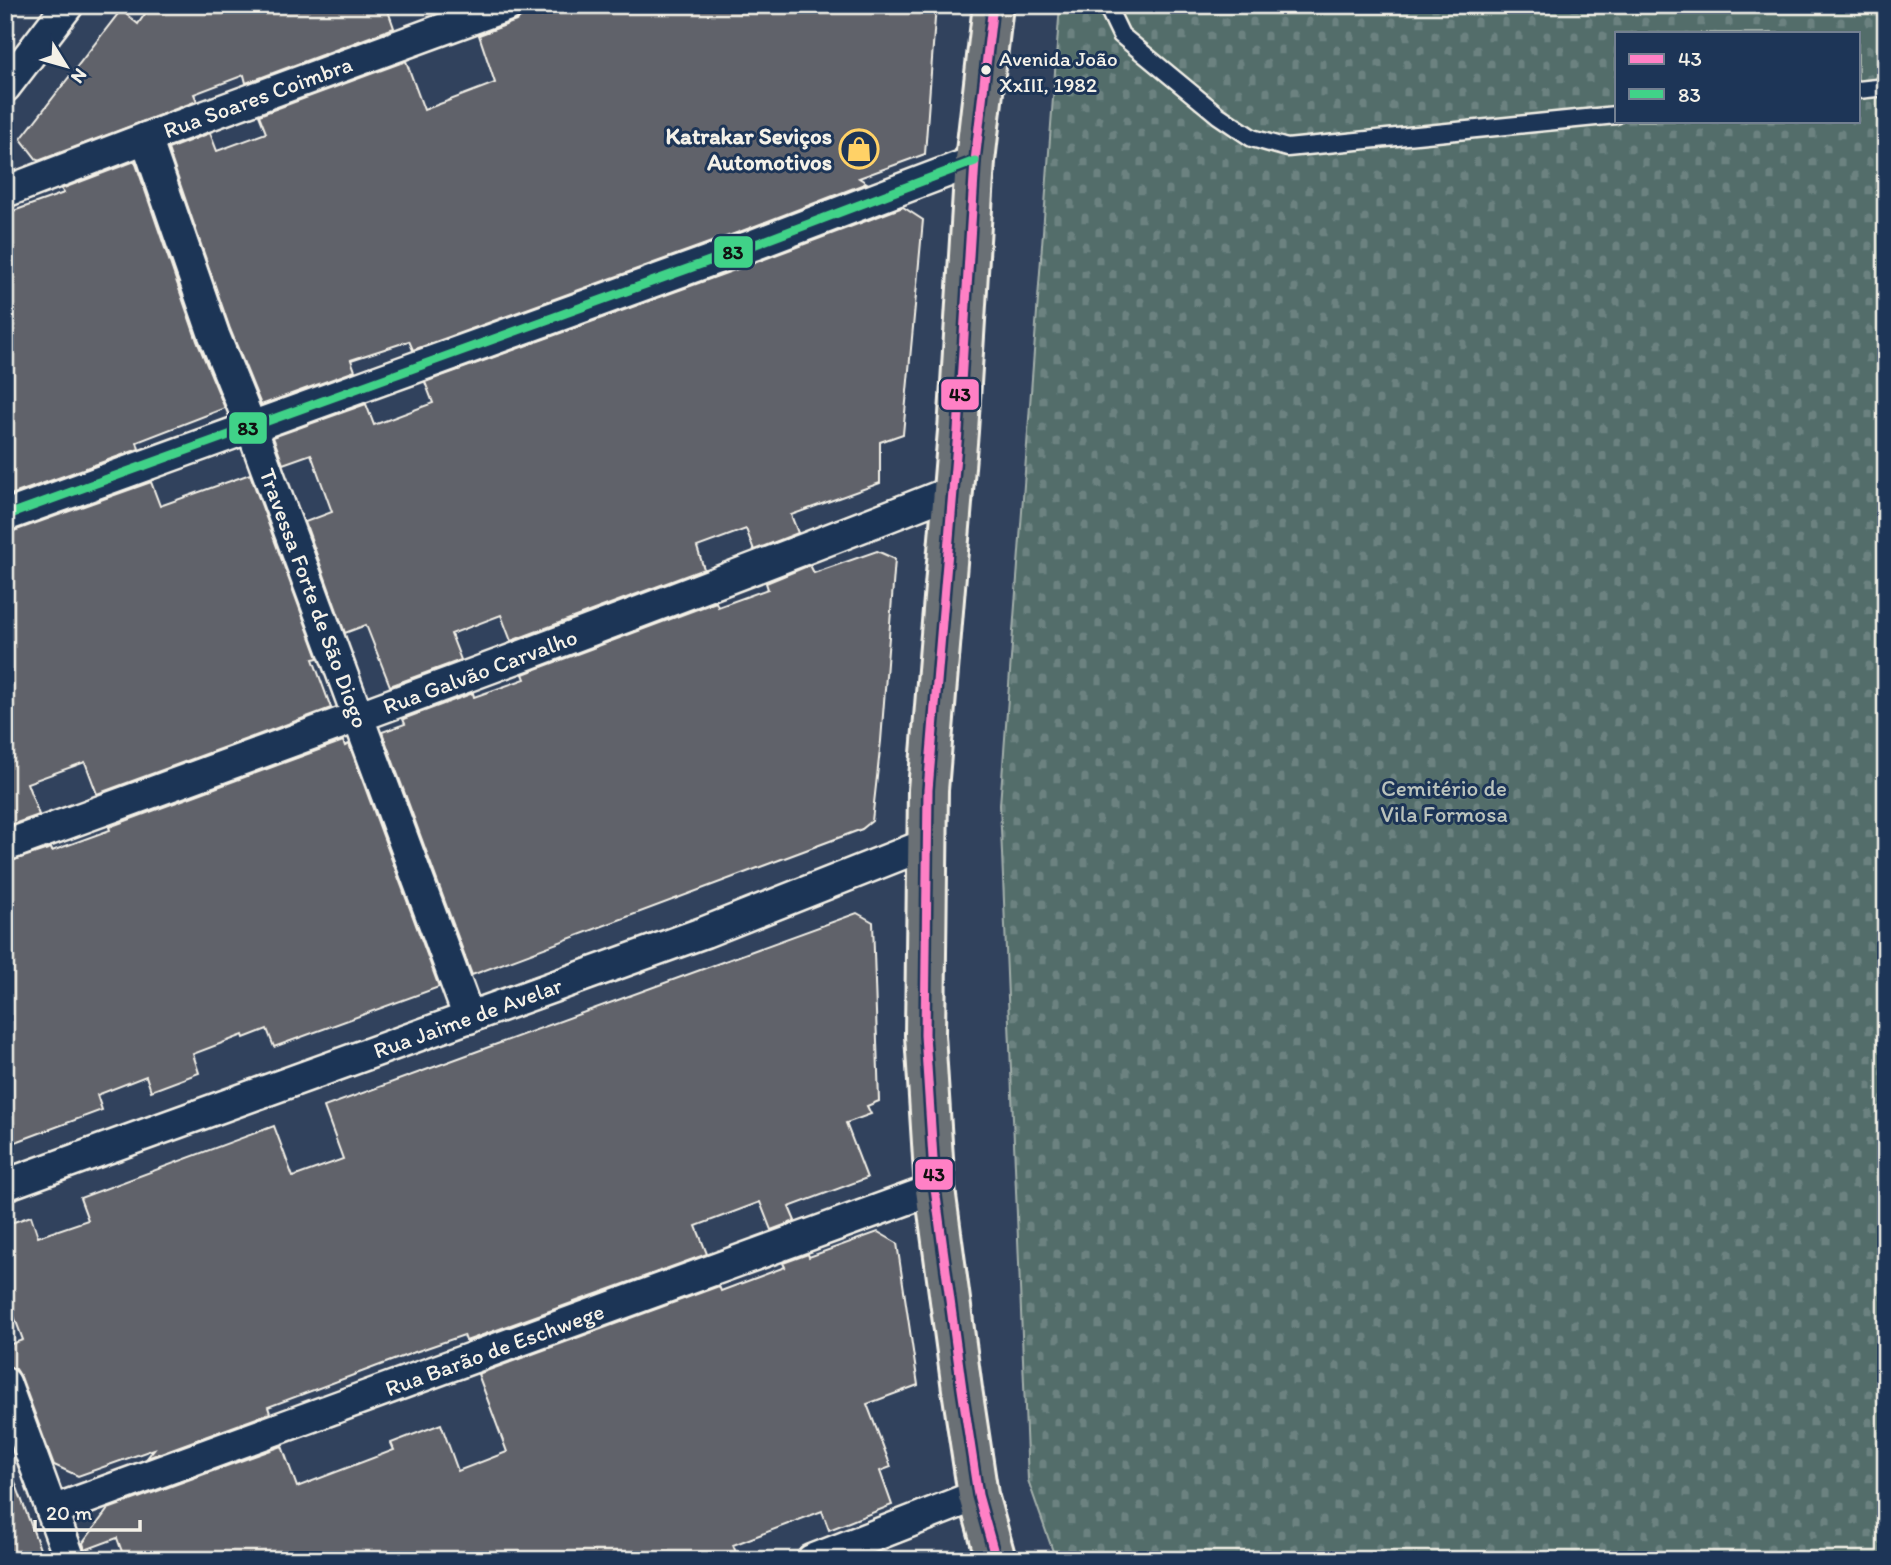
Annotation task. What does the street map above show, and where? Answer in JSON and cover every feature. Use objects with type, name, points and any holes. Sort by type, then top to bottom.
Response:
[{"type":"main road","points":[[993,5],[975,161],[958,431],[928,790],[925,1035],[935,1189],[962,1390],[978,1495],[996,1560]]},
{"type":"street","points":[[5,87],[68,5]]},
{"type":"street","name":"Rua Soares Coimbra","points":[[5,192],[509,5]]},
{"type":"street","name":"Travessa Forte de São Diogo","points":[[146,138],[214,335],[251,427],[469,1018]]},
{"type":"street","points":[[5,516],[748,247],[975,161]]},
{"type":"street","name":"Rua Galvão Carvalho","points":[[5,846],[359,717],[953,491]]},
{"type":"street","name":"Rua Jaime de Avelar","points":[[5,1185],[705,932],[926,844]]},
{"type":"street","name":"Rua Barão de Eschwege","points":[[52,1511],[935,1189]]},
{"type":"street","points":[[5,1383],[70,1560]]},
{"type":"street","points":[[812,1560],[978,1495]]},
{"type":"lane","points":[[1109,5],[1121,35],[1218,115],[1252,138],[1287,148],[1615,115]]},
{"type":"lane","points":[[1860,90],[1886,87]]},
{"type":"green space","name":"Cemitério de Vila Formosa","points":[[1060,5],[1886,5],[1886,1560],[1056,1560],[1028,1480],[1000,805]]},
{"type":"building","points":[[151,5],[386,5],[394,28],[246,83],[244,75],[194,94],[197,101],[38,161],[21,139],[121,10],[138,24]]},
{"type":"building","points":[[526,5],[541,5],[542,16],[572,5],[936,5],[925,154],[859,178],[867,183],[742,231],[413,350],[409,341],[351,360],[355,371],[261,405],[230,329],[168,149],[210,133],[217,151],[266,133],[259,115],[406,61],[424,110],[495,83],[479,35],[516,21],[523,16]]},
{"type":"building","points":[[135,161],[197,341],[225,408],[137,442],[139,449],[5,497],[5,214],[64,193],[61,189]]},
{"type":"building","points":[[903,207],[923,220],[903,434],[880,442],[880,483],[791,515],[798,533],[754,550],[746,529],[697,547],[704,569],[511,641],[501,615],[451,634],[461,660],[390,686],[366,625],[345,633],[305,522],[332,512],[311,454],[283,464],[273,437],[366,404],[374,425],[433,403],[425,382]]},
{"type":"building","points":[[250,474],[318,658],[313,659],[331,708],[97,794],[85,762],[27,783],[39,815],[5,827],[5,533],[151,482],[160,506]]},
{"type":"building","points":[[877,551],[895,559],[872,821],[862,829],[472,975],[382,732],[405,724],[403,719],[473,693],[474,697],[525,679],[523,674],[716,602],[718,607],[768,589],[766,583],[810,565],[814,573]]},
{"type":"building","points":[[343,741],[345,746],[349,744],[439,987],[274,1047],[267,1029],[244,1038],[243,1035],[193,1054],[199,1073],[151,1091],[146,1076],[97,1095],[102,1110],[5,1146],[5,863],[51,848],[52,851],[110,830],[109,827]]},
{"type":"building","points":[[857,913],[873,922],[879,1101],[867,1106],[871,1114],[846,1123],[867,1178],[789,1207],[795,1221],[771,1230],[760,1202],[696,1226],[707,1254],[466,1341],[464,1335],[415,1352],[268,1407],[270,1413],[147,1458],[154,1449],[78,1476],[54,1465],[21,1377],[16,1369],[5,1366],[5,1346],[23,1340],[5,1292],[5,1225],[31,1216],[38,1237],[88,1220],[80,1198],[274,1126],[293,1177],[343,1159],[324,1107]]},
{"type":"building","points":[[878,1232],[897,1243],[918,1385],[867,1404],[891,1467],[880,1471],[892,1505],[829,1530],[822,1511],[733,1545],[739,1560],[125,1560],[117,1538],[85,1550],[83,1543],[108,1509],[282,1446],[297,1487],[394,1450],[391,1443],[441,1424],[458,1471],[507,1452],[478,1374],[719,1286],[721,1291],[785,1267],[783,1263],[808,1254],[809,1257]]},
{"type":"building","points":[[8,1463],[44,1560],[5,1560],[5,1464]]},
{"type":"transit line","name":"43","points":[[993,5],[975,161],[958,431],[928,790],[925,1035],[935,1189],[962,1389],[978,1495],[996,1560]]},
{"type":"transit line","name":"83","points":[[5,516],[748,247],[975,161]]},
{"type":"place","name":"Avenida João XxIII, 1982","points":[[986,70]]},
{"type":"place","name":"Katrakar Seviços Automotivos","points":[[859,149]]}]
